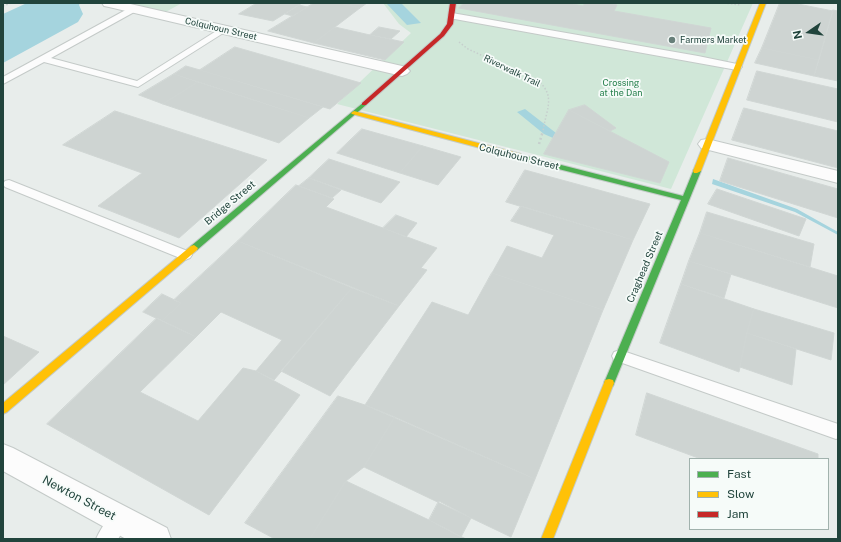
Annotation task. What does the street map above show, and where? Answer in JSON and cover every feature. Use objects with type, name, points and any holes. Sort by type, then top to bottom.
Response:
[{"type":"street","name":"Colquhoun Street","points":[[109,3],[402,71]]},
{"type":"street","name":"Bridge Street","points":[[3,408],[354,113],[442,35],[450,24],[453,3]]},
{"type":"street","name":"Craghead Street","points":[[547,539],[620,356],[686,199],[763,3]]},
{"type":"street","name":"Colquhoun Street","points":[[354,113],[686,199]]},
{"type":"street","points":[[707,144],[838,177]]},
{"type":"street","name":"Newton Street","points":[[3,457],[113,530],[156,539]]},
{"type":"lane","points":[[3,81],[133,9]]},
{"type":"lane","points":[[452,16],[737,67]]},
{"type":"lane","points":[[43,59],[138,84],[224,30]]},
{"type":"lane","points":[[9,184],[185,254]]},
{"type":"lane","points":[[620,356],[836,431]]},
{"type":"path","points":[[3,6],[11,3]]},
{"type":"path","points":[[724,3],[741,6]]},
{"type":"path","name":"Riverwalk Trail","points":[[464,46],[543,84],[550,95],[541,141],[537,149]]},
{"type":"green space","points":[[119,3],[182,3],[162,14]]},
{"type":"green space","name":"Crossing at the Dan","points":[[383,3],[753,3],[671,189],[337,104],[411,33],[399,24]]},
{"type":"water","points":[[27,3],[80,3],[79,5],[83,14],[78,22],[3,63],[3,14]]},
{"type":"water","points":[[386,3],[401,3],[421,23],[407,25]]},
{"type":"water","points":[[525,109],[556,133],[553,138],[544,134],[517,112]]},
{"type":"water","points":[[713,179],[797,209],[838,232],[838,235],[795,212],[712,184]]},
{"type":"building","points":[[257,3],[302,3],[273,21],[239,14]]},
{"type":"building","points":[[314,3],[339,3],[360,8],[314,43],[268,31]]},
{"type":"building","points":[[339,3],[367,3],[360,8]]},
{"type":"building","name":"Farmers Market","points":[[464,3],[568,3],[583,6],[585,3],[608,3],[617,5],[614,11],[711,28],[705,53],[459,8]]},
{"type":"building","points":[[780,3],[793,3],[833,11],[819,60],[762,48]]},
{"type":"building","points":[[299,5],[307,7],[293,16],[285,14]]},
{"type":"building","points":[[833,10],[838,11],[838,81],[814,76]]},
{"type":"building","points":[[335,27],[404,42],[385,60],[314,43]]},
{"type":"building","points":[[379,27],[400,31],[391,39],[370,35]]},
{"type":"building","points":[[235,47],[361,83],[330,109],[200,70]]},
{"type":"building","points":[[762,48],[819,60],[814,76],[755,63]]},
{"type":"building","points":[[186,66],[323,107],[309,118],[174,74]]},
{"type":"building","points":[[757,71],[838,89],[838,122],[747,100]]},
{"type":"building","points":[[174,74],[198,82],[163,104],[139,95]]},
{"type":"building","points":[[198,82],[309,118],[279,143],[163,104]]},
{"type":"building","points":[[585,105],[616,128],[610,131],[569,110]]},
{"type":"building","points":[[744,108],[838,131],[838,168],[732,140]]},
{"type":"building","points":[[569,110],[669,162],[660,183],[544,154]]},
{"type":"building","points":[[115,111],[267,160],[179,238],[98,206],[142,173],[63,145]]},
{"type":"building","points":[[362,129],[423,146],[400,173],[337,153]]},
{"type":"building","points":[[423,146],[461,157],[438,185],[400,173]]},
{"type":"building","points":[[728,158],[838,189],[838,218],[720,181]]},
{"type":"building","points":[[329,159],[400,182],[381,203],[309,178]]},
{"type":"building","points":[[525,170],[650,204],[633,240],[506,202]]},
{"type":"building","points":[[309,178],[341,190],[332,198],[299,186]]},
{"type":"building","points":[[296,185],[334,199],[326,207],[437,248],[421,268],[427,270],[399,306],[238,241]]},
{"type":"building","points":[[717,189],[806,219],[799,236],[708,204]]},
{"type":"building","points":[[521,206],[633,240],[603,310],[492,273],[507,246],[542,258],[554,235],[511,221]]},
{"type":"building","points":[[707,212],[814,244],[810,267],[700,233]]},
{"type":"building","points":[[396,215],[417,223],[406,237],[383,228]]},
{"type":"building","points":[[700,233],[838,276],[838,308],[689,261]]},
{"type":"building","points":[[238,241],[352,288],[274,380],[256,371],[282,340],[221,312],[196,337],[162,321],[181,303],[174,300]]},
{"type":"building","points":[[689,261],[731,274],[724,298],[681,284]]},
{"type":"building","points":[[492,273],[603,310],[535,479],[365,405],[432,302],[468,315]]},
{"type":"building","points":[[681,284],[754,309],[747,333],[739,372],[660,343]]},
{"type":"building","points":[[352,288],[399,306],[330,396],[281,371]]},
{"type":"building","points":[[162,294],[181,303],[162,321],[143,312]]},
{"type":"building","points":[[754,309],[834,333],[831,360],[747,333]]},
{"type":"building","points":[[157,318],[196,337],[140,392],[198,421],[243,368],[256,371],[300,395],[209,515],[47,424]]},
{"type":"building","points":[[747,333],[796,349],[792,385],[740,367]]},
{"type":"building","points":[[3,336],[39,352],[3,385]]},
{"type":"building","points":[[647,393],[818,454],[818,458],[698,458],[636,435]]},
{"type":"building","points":[[338,396],[395,417],[364,467],[346,481],[310,539],[275,539],[245,523]]},
{"type":"building","points":[[395,417],[535,479],[511,537],[364,467]]},
{"type":"building","points":[[346,481],[429,520],[466,539],[310,539]]},
{"type":"building","points":[[439,501],[471,518],[461,537],[429,520]]},
{"type":"traffic: fast","points":[[194,248],[364,104]]},
{"type":"traffic: fast","points":[[518,156],[686,199]]},
{"type":"traffic: fast","points":[[609,383],[697,171]]},
{"type":"traffic: slow","points":[[697,171],[763,3]]},
{"type":"traffic: slow","points":[[354,113],[518,156]]},
{"type":"traffic: slow","points":[[3,409],[194,248]]},
{"type":"traffic: slow","points":[[547,539],[609,383]]},
{"type":"traffic: jam","points":[[364,104],[442,35],[450,24],[453,3]]},
{"type":"place","name":"Farmers Market","points":[[672,40]]}]
